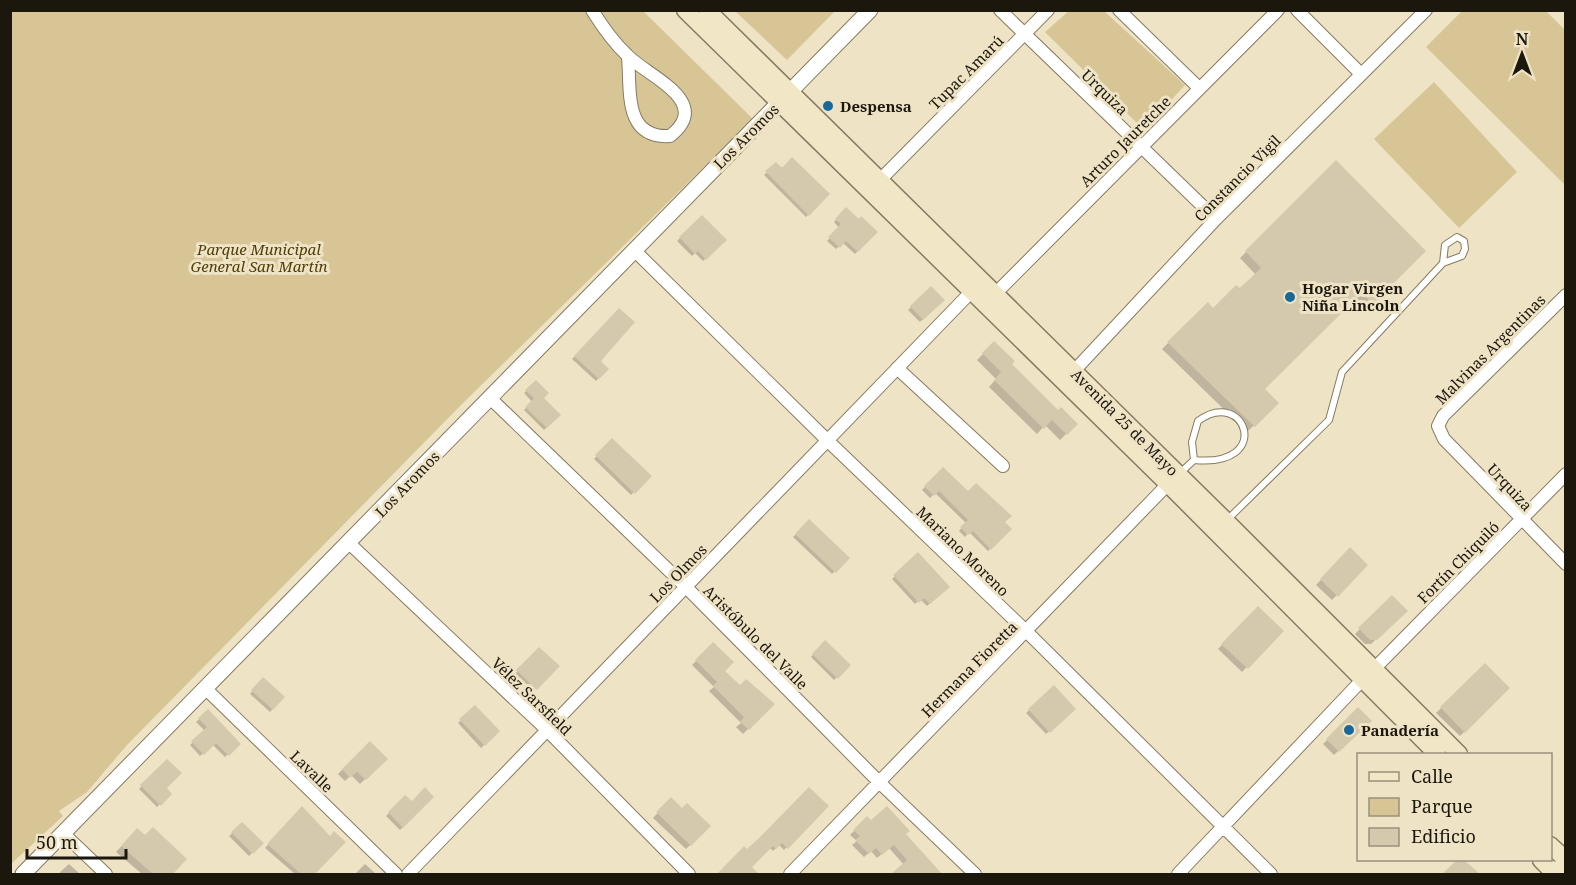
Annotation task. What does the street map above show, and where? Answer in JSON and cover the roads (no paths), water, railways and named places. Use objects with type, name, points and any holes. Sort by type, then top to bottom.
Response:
[{"type":"main road","points":[[685,10],[784,98]]},
{"type":"main road","points":[[707,10],[784,98]]},
{"type":"main road","name":"Avenida 25 de Mayo","points":[[784,98],[880,180],[976,287]]},
{"type":"main road","name":"Avenida 25 de Mayo","points":[[784,98],[1174,479],[1368,675],[1457,753]]},
{"type":"main road","name":"Avenida 25 de Mayo","points":[[989,300],[1074,371],[1174,479],[1226,521],[1368,675],[1436,753]]},
{"type":"main road","points":[[1552,846],[1562,856],[1566,865]]},
{"type":"main road","points":[[1542,861],[1550,868],[1566,874]]},
{"type":"street","points":[[592,10],[628,57],[656,76],[679,98],[685,110],[683,123],[670,136],[657,137],[640,129],[633,117],[628,57]]},
{"type":"street","name":"Los Aromos","points":[[23,874],[350,544],[489,397],[870,10]]},
{"type":"street","name":"Urquiza","points":[[1000,10],[1216,219]]},
{"type":"street","name":"Tupac Amarú","points":[[880,180],[1047,10]]},
{"type":"street","points":[[1119,10],[1199,88]]},
{"type":"street","name":"Arturo Jauretche","points":[[989,300],[1278,10]]},
{"type":"street","points":[[1297,10],[1361,75]]},
{"type":"street","name":"Constancio Vigil","points":[[1074,371],[1216,219],[1426,10]]},
{"type":"street","name":"Mariano Moreno","points":[[634,250],[826,440],[1027,632],[1271,874]]},
{"type":"street","name":"Los Olmos","points":[[408,874],[976,287]]},
{"type":"street","name":"Malvinas Argentinas","points":[[1438,426],[1443,416],[1566,295]]},
{"type":"street","points":[[897,368],[1003,466]]},
{"type":"street","name":"Aristóbulo del Valle","points":[[489,397],[686,587],[879,782],[975,874]]},
{"type":"street","name":"Urquiza","points":[[1438,426],[1444,439],[1566,564]]},
{"type":"street","name":"Fortín Chiquiló","points":[[1178,874],[1368,675],[1566,474]]},
{"type":"street","name":"Hermana Fioretta","points":[[790,874],[1174,479]]},
{"type":"street","name":"Vélez Sarsfield","points":[[350,544],[546,729],[689,874]]},
{"type":"street","name":"Lavalle","points":[[206,689],[396,874]]},
{"type":"street","points":[[64,834],[106,874]]},
{"type":"lane","points":[[1226,521],[1329,420],[1342,372],[1443,263],[1462,256],[1466,249],[1464,240],[1457,237],[1445,245],[1443,263]]},
{"type":"lane","points":[[1174,479],[1194,460],[1222,461],[1242,448],[1244,437],[1240,422],[1231,413],[1214,412],[1198,422],[1192,442],[1194,460]]},
{"type":"place","name":"Despensa","points":[[828,106]]},
{"type":"place","name":"Hogar Virgen Niña Lincoln","points":[[1290,297]]},
{"type":"place","name":"Panadería","points":[[1349,730]]},
{"type":"park label","name":"Parque Municipal General San Martín","points":[[259,258]]}]
